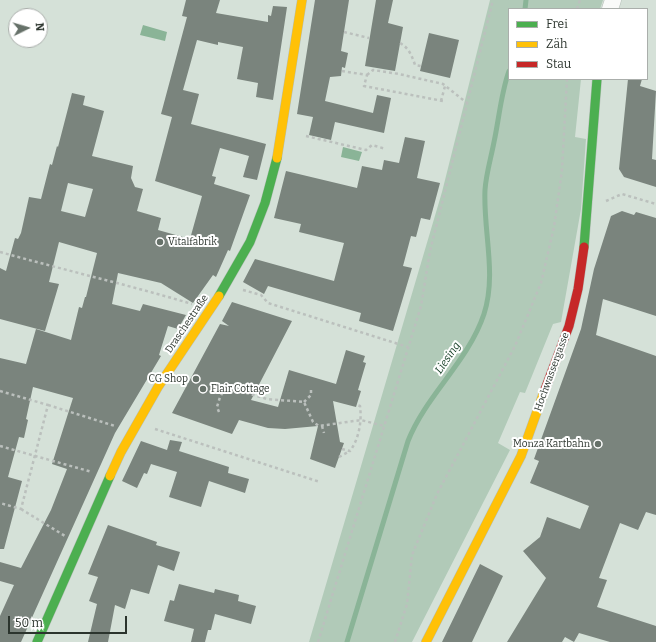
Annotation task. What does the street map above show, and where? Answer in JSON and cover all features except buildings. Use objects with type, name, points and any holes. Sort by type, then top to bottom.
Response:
[{"type":"main road","name":"Draschestraße","points":[[37,642],[121,452],[158,387],[212,308],[250,242],[266,203],[277,157],[302,0]]},
{"type":"main road","name":"Hochwassergasse","points":[[426,642],[521,456],[569,326],[582,265],[598,80]]},
{"type":"path","points":[[318,642],[421,306],[430,251],[492,0]]},
{"type":"path","points":[[344,32],[369,38]]},
{"type":"path","points":[[400,43],[406,46],[415,65],[421,66]]},
{"type":"path","points":[[445,86],[442,101],[364,86],[366,75],[373,70],[399,74],[445,86],[467,102]]},
{"type":"path","points":[[342,71],[366,75]]},
{"type":"path","points":[[395,642],[407,604],[412,554],[437,494],[515,346],[541,283],[554,227],[562,170],[567,80]]},
{"type":"path","points":[[306,136],[366,150],[372,145],[386,149]]},
{"type":"path","points":[[331,138],[334,142]]},
{"type":"path","points":[[587,213],[613,196],[622,194],[656,204]]},
{"type":"path","points":[[0,252],[61,269],[83,272],[198,306]]},
{"type":"path","points":[[226,285],[261,295],[268,303],[408,347]]},
{"type":"path","points":[[219,412],[217,407],[224,386],[267,400],[304,402],[311,395],[311,389]]},
{"type":"path","points":[[0,391],[116,426]]},
{"type":"path","points":[[304,402],[313,422],[319,426],[361,420],[384,426]]},
{"type":"path","points":[[21,509],[48,405]]},
{"type":"path","points":[[339,457],[354,447],[361,420],[360,406],[357,405]]},
{"type":"path","points":[[138,422],[166,434],[320,482]]},
{"type":"path","points":[[322,426],[324,433]]},
{"type":"path","points":[[0,446],[94,473]]},
{"type":"path","points":[[342,449],[350,451]]},
{"type":"path","points":[[0,503],[21,509],[66,536]]},
{"type":"shaded area","points":[[490,0],[603,0],[600,8],[508,8],[508,80],[581,80],[575,137],[586,139],[581,209],[561,322],[553,324],[525,393],[520,392],[498,443],[510,450],[412,642],[309,642],[442,192]]},
{"type":"shaded area","points":[[143,25],[167,32],[165,41],[140,35]]},
{"type":"shaded area","points":[[343,147],[362,152],[359,161],[341,157]]},
{"type":"waterway","name":"Liesing","points":[[525,8],[526,0]]},
{"type":"waterway","name":"Liesing","points":[[347,642],[408,441],[425,408],[468,348],[484,314],[488,299],[490,268],[485,190],[487,172],[508,74]]},
{"type":"traffic: fast","points":[[584,247],[597,80]]},
{"type":"traffic: fast","points":[[219,296],[250,242],[265,203],[277,158]]},
{"type":"traffic: fast","points":[[37,642],[110,476]]},
{"type":"traffic: slow","points":[[277,158],[302,0]]},
{"type":"traffic: slow","points":[[110,476],[121,452],[158,387],[219,296]]},
{"type":"traffic: slow","points":[[426,642],[521,456],[544,392]]},
{"type":"traffic: jam","points":[[544,392],[569,326],[578,289],[584,247]]},
{"type":"place","name":"Vitalfabrik","points":[[160,242]]},
{"type":"place","name":"CG Shop","points":[[196,379]]},
{"type":"place","name":"Flair Cottage","points":[[203,389]]},
{"type":"place","name":"Monza Kartbahn","points":[[598,444]]}]
